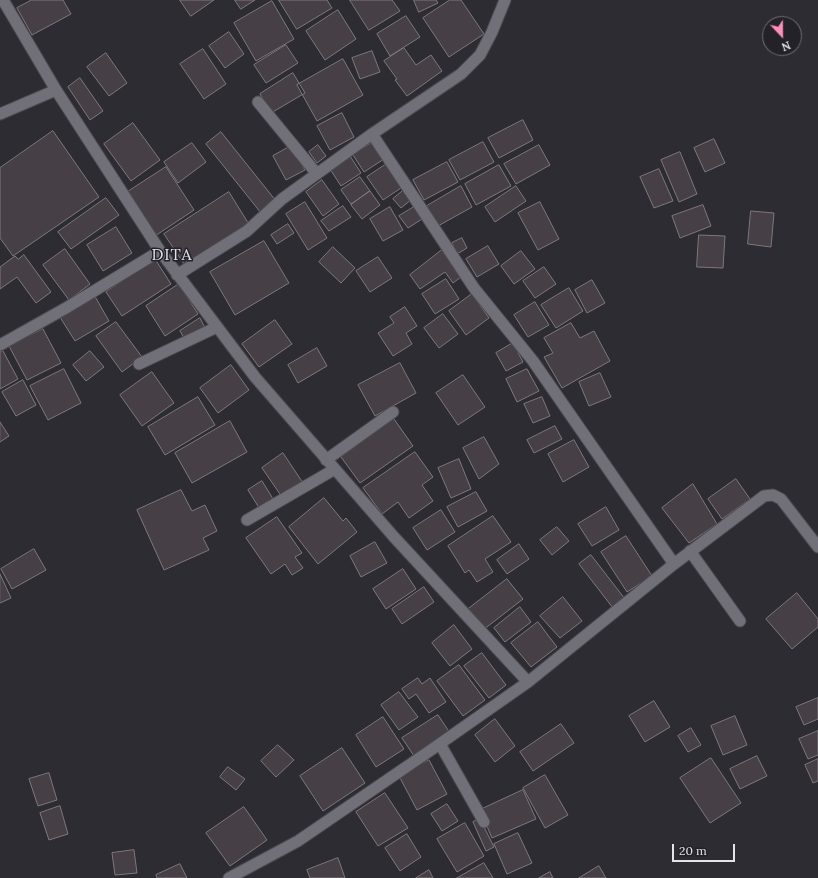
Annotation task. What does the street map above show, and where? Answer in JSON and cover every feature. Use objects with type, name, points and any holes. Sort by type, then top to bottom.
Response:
[{"type":"street","points":[[3,0],[56,90],[160,251],[216,327],[255,377],[394,538],[528,682]]},
{"type":"street","points":[[178,275],[247,231],[282,199],[372,134],[461,74],[480,55],[492,32],[505,0]]},
{"type":"street","points":[[0,114],[56,90]]},
{"type":"street","points":[[258,102],[317,174]]},
{"type":"street","points":[[372,134],[474,288],[533,361],[674,564]]},
{"type":"street","points":[[0,345],[66,308],[160,251]]},
{"type":"street","points":[[139,364],[216,327]]},
{"type":"street","points":[[326,460],[393,412]]},
{"type":"street","points":[[247,520],[335,469]]},
{"type":"street","points":[[229,878],[298,841],[528,682],[690,551],[764,496],[773,495],[781,499],[818,547]]},
{"type":"street","points":[[690,551],[740,621]]},
{"type":"street","points":[[440,744],[484,822]]},
{"type":"building","points":[[32,0],[63,0],[71,14],[32,35],[17,8]]},
{"type":"building","points":[[180,0],[214,0],[191,16]]},
{"type":"building","points":[[235,0],[255,0],[241,9]]},
{"type":"building","points":[[279,0],[327,0],[332,8],[297,29]]},
{"type":"building","points":[[350,0],[392,0],[400,11],[369,30]]},
{"type":"building","points":[[414,0],[436,0],[438,3],[419,12]]},
{"type":"building","points":[[450,0],[461,0],[484,34],[449,57],[423,18]]},
{"type":"building","points":[[272,1],[294,39],[256,61],[234,23]]},
{"type":"building","points":[[338,10],[356,39],[325,60],[306,31]]},
{"type":"building","points":[[406,16],[420,37],[390,56],[377,34]]},
{"type":"building","points":[[229,32],[244,54],[225,68],[209,46]]},
{"type":"building","points":[[286,45],[298,63],[266,83],[254,65]]},
{"type":"building","points":[[404,48],[416,65],[431,55],[442,71],[407,96],[395,80],[397,79],[384,61]]},
{"type":"building","points":[[203,49],[226,84],[204,99],[180,64]]},
{"type":"building","points":[[372,51],[380,72],[360,79],[352,58]]},
{"type":"building","points":[[106,53],[127,83],[109,96],[87,67]]},
{"type":"building","points":[[343,59],[363,95],[317,121],[297,85]]},
{"type":"building","points":[[293,73],[305,93],[271,113],[260,94]]},
{"type":"building","points":[[80,78],[103,111],[90,120],[68,87]]},
{"type":"building","points":[[342,113],[354,137],[330,150],[317,126]]},
{"type":"building","points":[[523,120],[533,140],[499,158],[488,138]]},
{"type":"building","points":[[133,123],[160,160],[131,181],[104,144]]},
{"type":"building","points":[[53,131],[99,197],[13,256],[0,238],[0,168]]},
{"type":"building","points":[[221,132],[276,201],[261,213],[206,144]]},
{"type":"building","points":[[714,139],[725,163],[705,172],[694,148]]},
{"type":"building","points":[[373,142],[384,159],[364,172],[353,155]]},
{"type":"building","points":[[483,142],[494,162],[460,180],[449,160]]},
{"type":"building","points":[[192,143],[206,162],[178,183],[164,162]]},
{"type":"building","points":[[318,145],[326,156],[317,163],[309,152]]},
{"type":"building","points":[[539,145],[550,165],[516,184],[504,164]]},
{"type":"building","points":[[291,146],[305,170],[286,180],[273,156]]},
{"type":"building","points":[[680,152],[697,194],[679,202],[661,160]]},
{"type":"building","points":[[350,156],[361,173],[341,186],[330,169]]},
{"type":"building","points":[[447,162],[458,182],[424,200],[413,180]]},
{"type":"building","points":[[388,163],[404,186],[383,200],[367,177]]},
{"type":"building","points":[[499,165],[511,186],[476,205],[465,184]]},
{"type":"building","points":[[166,167],[194,210],[155,236],[126,193]]},
{"type":"building","points":[[659,169],[673,201],[654,208],[640,177]]},
{"type":"building","points":[[360,177],[370,191],[351,204],[341,190]]},
{"type":"building","points":[[322,180],[339,204],[323,216],[306,192]]},
{"type":"building","points":[[461,186],[472,207],[438,226],[427,206]]},
{"type":"building","points":[[516,186],[526,201],[495,222],[485,207]]},
{"type":"building","points":[[404,190],[412,199],[401,208],[393,199]]},
{"type":"building","points":[[370,191],[380,205],[362,219],[351,205]]},
{"type":"building","points":[[229,192],[250,226],[186,267],[164,234]]},
{"type":"building","points":[[106,198],[119,215],[71,249],[58,232]]},
{"type":"building","points":[[305,202],[327,238],[308,250],[286,214]]},
{"type":"building","points":[[540,202],[559,239],[538,250],[518,213]]},
{"type":"building","points":[[703,205],[711,226],[680,238],[672,216]]},
{"type":"building","points":[[343,206],[351,217],[329,231],[321,221]]},
{"type":"building","points":[[390,207],[403,230],[383,241],[370,219]]},
{"type":"building","points":[[414,207],[422,219],[408,228],[399,216]]},
{"type":"building","points":[[751,211],[774,213],[771,247],[748,244]]},
{"type":"building","points":[[288,224],[294,233],[277,244],[271,235]]},
{"type":"building","points":[[116,227],[132,253],[103,271],[87,245]]},
{"type":"building","points":[[699,235],[725,236],[723,268],[697,267]]},
{"type":"building","points":[[462,238],[467,248],[457,254],[452,243]]},
{"type":"building","points":[[264,241],[289,283],[235,315],[210,272]]},
{"type":"building","points":[[488,246],[499,264],[477,277],[466,259]]},
{"type":"building","points":[[333,247],[355,268],[341,283],[319,262]]},
{"type":"building","points":[[65,249],[90,284],[69,300],[43,265]]},
{"type":"building","points":[[442,250],[461,277],[453,283],[445,272],[420,289],[410,275]]},
{"type":"building","points":[[521,251],[535,269],[514,284],[501,266]]},
{"type":"building","points":[[24,255],[51,292],[36,303],[17,277],[0,289],[0,267],[15,256],[18,259]]},
{"type":"building","points":[[378,257],[392,278],[370,292],[356,271]]},
{"type":"building","points":[[155,259],[171,284],[122,316],[106,292]]},
{"type":"building","points":[[544,267],[556,284],[535,298],[523,281]]},
{"type":"building","points":[[446,279],[459,299],[435,314],[422,294]]},
{"type":"building","points":[[592,280],[605,303],[587,313],[575,290]]},
{"type":"building","points":[[179,284],[198,314],[165,336],[146,306]]},
{"type":"building","points":[[569,288],[583,311],[556,328],[541,305]]},
{"type":"building","points":[[93,293],[109,321],[75,341],[58,314]]},
{"type":"building","points":[[472,294],[489,318],[466,335],[449,311]]},
{"type":"building","points":[[535,302],[549,325],[528,337],[514,315]]},
{"type":"building","points":[[405,307],[417,326],[406,333],[412,344],[393,356],[378,333],[394,323],[390,317]]},
{"type":"building","points":[[443,314],[458,334],[439,348],[424,328]]},
{"type":"building","points":[[200,318],[205,328],[186,341],[180,331]]},
{"type":"building","points":[[275,320],[292,344],[259,367],[242,344]]},
{"type":"building","points":[[116,322],[142,357],[122,372],[96,336]]},
{"type":"building","points":[[571,323],[580,338],[594,331],[610,361],[562,388],[544,357],[553,353],[544,338]]},
{"type":"building","points":[[43,329],[61,363],[27,380],[9,346]]},
{"type":"building","points":[[513,343],[523,362],[506,371],[496,353]]},
{"type":"building","points":[[317,348],[327,366],[298,383],[288,365]]},
{"type":"building","points":[[3,351],[18,379],[0,389],[0,352]]},
{"type":"building","points":[[90,351],[104,367],[86,381],[73,365]]},
{"type":"building","points":[[400,363],[416,393],[375,416],[358,385]]},
{"type":"building","points":[[231,365],[249,390],[218,413],[200,388]]},
{"type":"building","points":[[64,369],[81,403],[48,420],[30,386]]},
{"type":"building","points":[[527,369],[539,391],[517,402],[506,379]]},
{"type":"building","points":[[152,372],[174,403],[142,426],[120,395]]},
{"type":"building","points":[[600,373],[611,397],[589,406],[579,382]]},
{"type":"building","points":[[463,375],[485,407],[458,425],[436,393]]},
{"type":"building","points":[[23,380],[36,405],[16,416],[2,392]]},
{"type":"building","points":[[198,397],[215,425],[165,455],[148,427]]},
{"type":"building","points":[[542,397],[550,416],[533,423],[524,404]]},
{"type":"building","points":[[394,419],[413,446],[360,483],[341,457]]},
{"type":"building","points":[[230,421],[247,452],[192,483],[175,453]]},
{"type":"building","points":[[0,422],[9,436],[0,442]]},
{"type":"building","points":[[555,426],[562,439],[534,453],[527,440]]},
{"type":"building","points":[[484,437],[499,464],[479,479],[463,448]]},
{"type":"building","points":[[574,440],[589,467],[563,482],[548,454]]},
{"type":"building","points":[[415,452],[433,477],[422,485],[433,501],[409,518],[398,502],[382,514],[363,488]]},
{"type":"building","points":[[283,453],[303,483],[282,497],[262,468]]},
{"type":"building","points":[[459,459],[471,489],[451,498],[438,468]]},
{"type":"building","points":[[736,479],[750,499],[722,519],[708,499]]},
{"type":"building","points":[[262,481],[275,502],[261,511],[248,490]]},
{"type":"building","points":[[693,484],[717,524],[689,543],[662,508]]},
{"type":"building","points":[[181,490],[192,511],[205,505],[217,531],[203,538],[209,550],[164,570],[137,510]]},
{"type":"building","points":[[476,492],[487,511],[458,527],[447,507]]},
{"type":"building","points":[[324,498],[343,521],[346,518],[357,532],[318,564],[289,527]]},
{"type":"building","points":[[606,507],[619,530],[592,546],[578,524]]},
{"type":"building","points":[[441,510],[455,532],[427,550],[413,528]]},
{"type":"building","points":[[493,516],[511,542],[485,559],[493,572],[477,582],[469,570],[465,573],[448,546]]},
{"type":"building","points":[[277,517],[302,553],[295,557],[303,568],[292,575],[285,564],[271,574],[246,538]]},
{"type":"building","points":[[557,527],[569,541],[552,555],[540,540]]},
{"type":"building","points":[[626,536],[652,576],[627,592],[601,552]]},
{"type":"building","points":[[375,542],[387,563],[361,577],[350,556]]},
{"type":"building","points":[[519,544],[529,559],[507,574],[497,560]]},
{"type":"building","points":[[34,549],[46,570],[12,589],[1,569]]},
{"type":"building","points":[[591,555],[625,599],[613,608],[579,564]]},
{"type":"building","points":[[403,569],[416,589],[386,609],[373,589]]},
{"type":"building","points":[[0,574],[11,598],[0,603]]},
{"type":"building","points":[[507,579],[523,599],[483,630],[467,610]]},
{"type":"building","points":[[424,587],[434,602],[402,624],[392,609]]},
{"type":"building","points":[[797,593],[818,619],[818,627],[792,649],[766,619]]},
{"type":"building","points":[[563,597],[582,621],[560,638],[540,616]]},
{"type":"building","points":[[520,607],[531,622],[505,642],[494,628]]},
{"type":"building","points":[[538,622],[557,647],[531,667],[511,643]]},
{"type":"building","points":[[454,625],[472,649],[450,666],[432,643]]},
{"type":"building","points":[[482,653],[506,685],[489,698],[464,666]]},
{"type":"building","points":[[459,665],[485,700],[463,716],[437,681]]},
{"type":"building","points":[[418,678],[422,684],[430,678],[446,702],[429,713],[416,694],[409,699],[402,689]]},
{"type":"building","points":[[399,692],[418,717],[399,730],[381,705]]},
{"type":"building","points":[[818,698],[818,719],[804,725],[796,707]]},
{"type":"building","points":[[654,701],[670,727],[645,742],[629,716]]},
{"type":"building","points":[[438,715],[450,733],[414,756],[402,738]]},
{"type":"building","points":[[735,716],[747,745],[723,755],[711,726]]},
{"type":"building","points":[[383,717],[404,749],[376,767],[356,735]]},
{"type":"building","points":[[495,719],[515,746],[495,762],[475,735]]},
{"type":"building","points":[[561,724],[574,743],[533,771],[520,752]]},
{"type":"building","points":[[691,728],[701,745],[688,752],[678,736]]},
{"type":"building","points":[[818,731],[818,755],[808,759],[799,739]]},
{"type":"building","points":[[278,745],[294,760],[276,777],[261,761]]},
{"type":"building","points":[[342,748],[365,783],[323,811],[300,776]]},
{"type":"building","points":[[757,756],[767,776],[740,789],[730,769]]},
{"type":"building","points":[[711,758],[741,803],[710,823],[680,778]]},
{"type":"building","points":[[818,759],[818,781],[813,783],[805,765]]},
{"type":"building","points":[[429,760],[447,794],[417,810],[399,776]]},
{"type":"building","points":[[228,767],[245,779],[236,790],[220,777]]},
{"type":"building","points":[[49,773],[57,800],[38,806],[29,779]]},
{"type":"building","points":[[545,775],[568,815],[545,828],[523,788]]},
{"type":"building","points":[[523,790],[536,819],[492,838],[480,810]]},
{"type":"building","points":[[385,793],[408,828],[378,846],[356,812]]},
{"type":"building","points":[[447,804],[458,821],[442,831],[431,814]]},
{"type":"building","points":[[60,806],[68,834],[49,840],[40,813]]},
{"type":"building","points":[[244,807],[267,840],[230,866],[206,833]]},
{"type":"building","points":[[480,819],[494,847],[486,851],[473,822]]},
{"type":"building","points":[[465,823],[484,856],[457,872],[437,839]]},
{"type":"building","points":[[518,833],[532,863],[507,874],[494,844]]},
{"type":"building","points":[[407,834],[421,857],[400,871],[385,848]]},
{"type":"building","points":[[134,850],[137,873],[115,875],[112,853]]},
{"type":"building","points":[[338,858],[345,878],[310,878],[307,870]]},
{"type":"building","points":[[484,863],[493,878],[457,878]]},
{"type":"building","points":[[180,864],[187,878],[157,878],[156,875]]},
{"type":"building","points":[[599,866],[606,878],[579,878]]},
{"type":"building","points":[[429,870],[433,878],[416,878]]},
{"type":"building","points":[[550,872],[553,878],[539,878]]},
{"type":"district","name":"DITA","points":[[172,255]]}]
